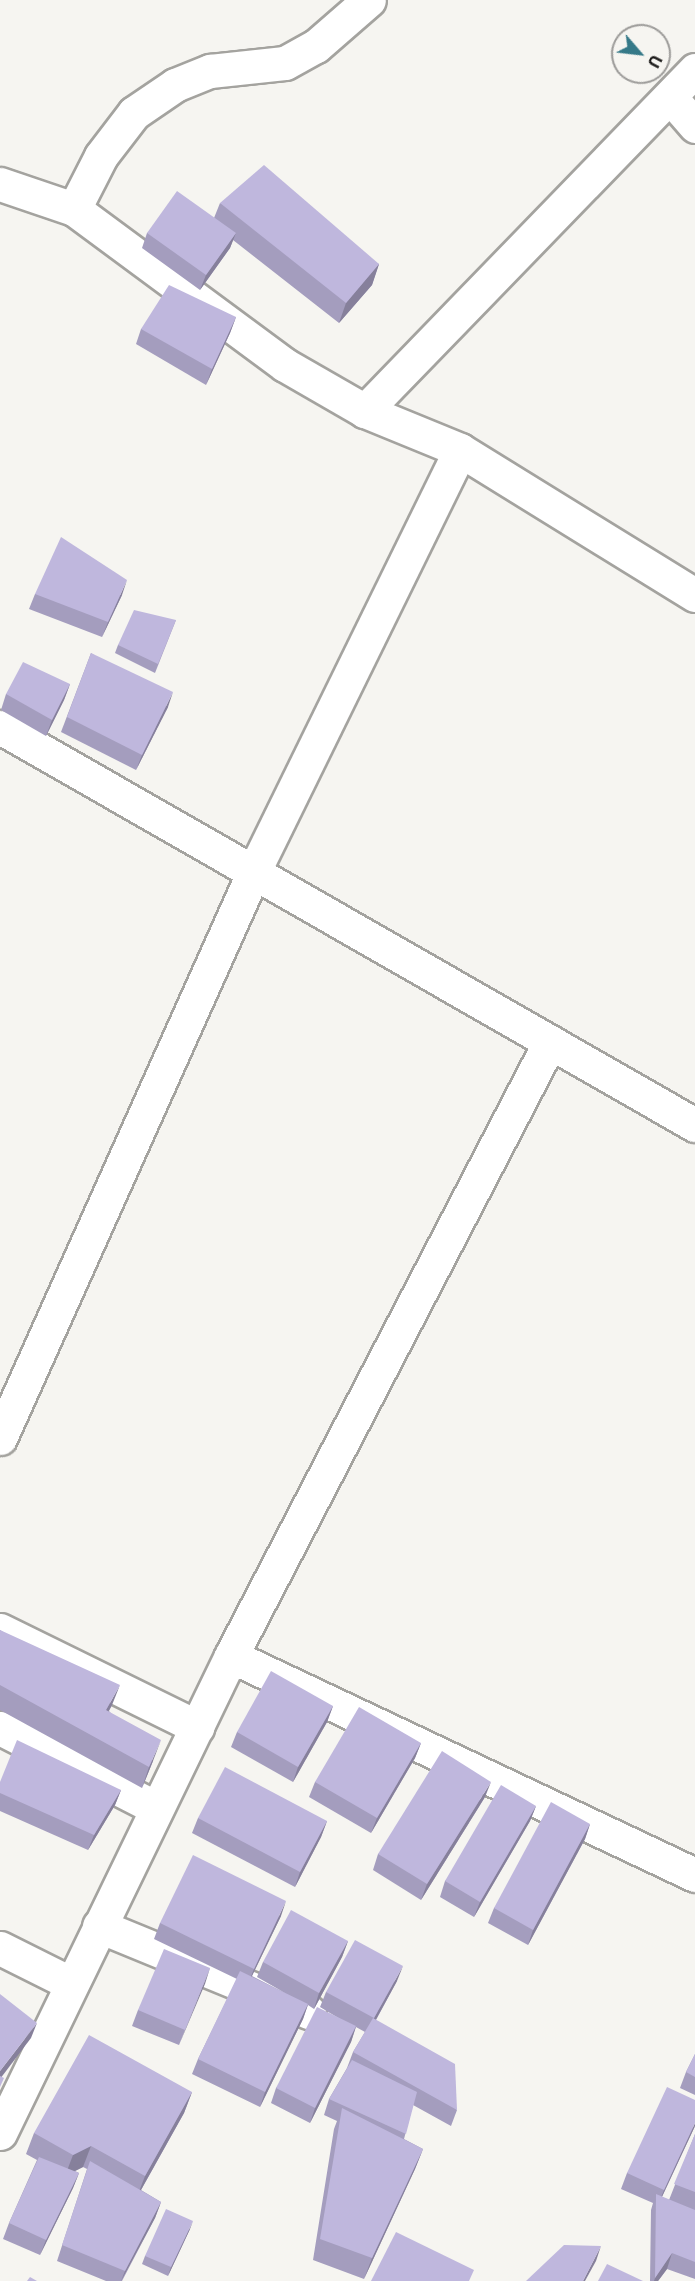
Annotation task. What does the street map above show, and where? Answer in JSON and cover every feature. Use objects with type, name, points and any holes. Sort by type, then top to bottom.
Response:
[{"type":"street","points":[[74,209],[101,156],[134,113],[175,85],[210,70],[285,63],[316,46],[369,0]]},
{"type":"street","points":[[365,411],[671,98],[695,70]]},
{"type":"street","points":[[671,98],[695,126]]},
{"type":"street","points":[[0,184],[74,209],[285,365],[365,411],[460,450],[695,596]]},
{"type":"street","points":[[0,1437],[255,869],[460,450]]},
{"type":"street","points":[[0,727],[255,869],[695,1125]]},
{"type":"street","points":[[0,2133],[231,1656],[550,1042]]},
{"type":"street","points":[[0,1630],[197,1727]]},
{"type":"street","points":[[231,1656],[695,1875]]},
{"type":"street","points":[[0,1728],[156,1808]]},
{"type":"street","points":[[99,1926],[309,2012]]},
{"type":"street","points":[[0,1948],[72,1984]]},
{"type":"building","points":[[264,165],[379,264],[346,303],[220,203]]},
{"type":"building","points":[[177,191],[236,233],[206,275],[147,233]]},
{"type":"building","points":[[169,285],[236,317],[212,369],[141,329]]},
{"type":"building","points":[[61,537],[127,580],[108,622],[35,594]]},
{"type":"building","points":[[134,610],[176,620],[158,664],[118,645]]},
{"type":"building","points":[[91,653],[173,692],[142,755],[67,717]]},
{"type":"building","points":[[23,662],[70,684],[52,720],[6,694]]},
{"type":"building","points":[[0,1630],[120,1685],[106,1710],[161,1740],[149,1767],[0,1685]]},
{"type":"building","points":[[271,1671],[333,1706],[298,1767],[237,1732]]},
{"type":"building","points":[[359,1707],[421,1743],[377,1818],[315,1782]]},
{"type":"building","points":[[17,1740],[121,1790],[94,1835],[0,1793],[0,1782]]},
{"type":"building","points":[[442,1751],[491,1782],[427,1884],[378,1854]]},
{"type":"building","points":[[225,1767],[327,1821],[300,1872],[198,1818]]},
{"type":"building","points":[[501,1785],[536,1806],[480,1902],[445,1881]]},
{"type":"building","points":[[551,1802],[590,1824],[533,1930],[494,1908]]},
{"type":"building","points":[[193,1855],[286,1901],[254,1969],[160,1923]]},
{"type":"building","points":[[291,1910],[348,1941],[319,1993],[263,1962]]},
{"type":"building","points":[[355,1940],[403,1966],[374,2018],[326,1992]]},
{"type":"building","points":[[164,1949],[210,1968],[185,2030],[138,2010]]},
{"type":"building","points":[[240,1971],[308,2004],[265,2092],[198,2059]]},
{"type":"building","points":[[0,1994],[37,2023],[0,2071]]},
{"type":"building","points":[[317,2007],[356,2026],[315,2108],[276,2088]]},
{"type":"building","points":[[373,2018],[455,2064],[457,2110],[353,2052]]},
{"type":"building","points":[[89,2035],[192,2092],[145,2176],[91,2146],[73,2155],[34,2133]]},
{"type":"building","points":[[695,2054],[695,2077],[686,2072]]},
{"type":"building","points":[[352,2060],[417,2092],[406,2134],[329,2099]]},
{"type":"building","points":[[667,2087],[695,2100],[695,2123],[664,2190],[627,2173]]},
{"type":"building","points":[[342,2108],[423,2149],[372,2258],[320,2239]]},
{"type":"building","points":[[695,2134],[695,2192],[674,2184]]},
{"type":"building","points":[[39,2157],[79,2173],[46,2240],[9,2223]]},
{"type":"building","points":[[90,2161],[161,2202],[125,2271],[62,2245]]},
{"type":"building","points":[[656,2194],[695,2210],[695,2262],[672,2253],[655,2278]]},
{"type":"building","points":[[166,2209],[193,2221],[171,2267],[145,2256]]},
{"type":"building","points":[[396,2232],[474,2270],[469,2281],[371,2281]]},
{"type":"building","points":[[564,2245],[601,2246],[583,2281],[526,2281]]},
{"type":"building","points":[[607,2264],[643,2281],[598,2281]]}]
